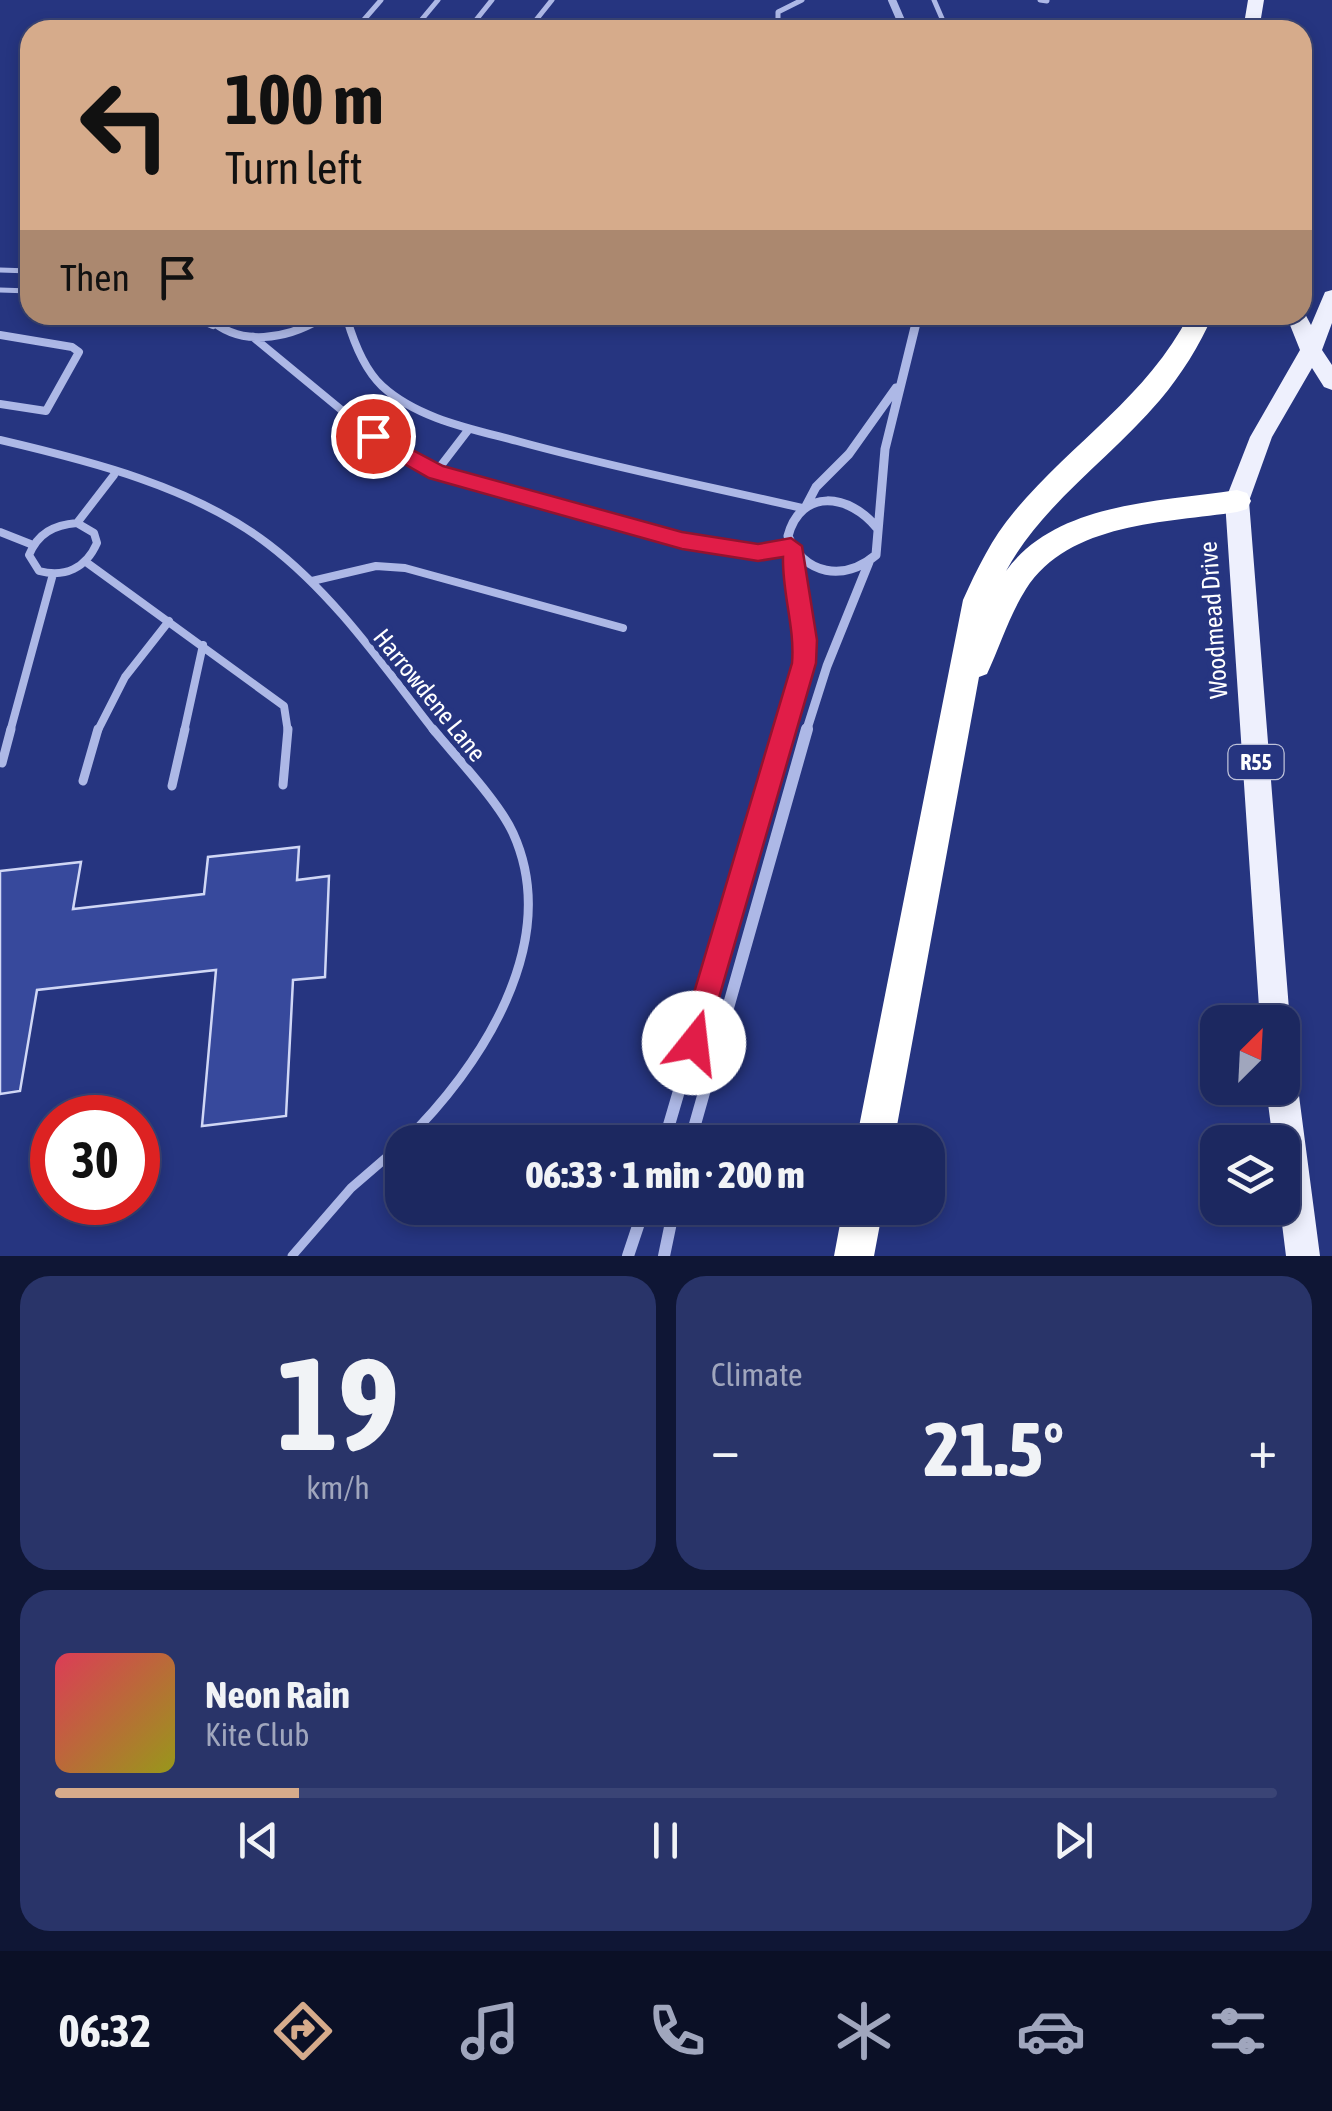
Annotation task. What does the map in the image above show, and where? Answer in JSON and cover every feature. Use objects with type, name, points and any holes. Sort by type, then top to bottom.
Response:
[{"type":"highway","points":[[878,1125],[970,628],[988,575],[1032,509],[1152,396],[1197,325]]},
{"type":"highway","points":[[956,709],[1006,596],[1037,554],[1093,528],[1236,501]]},
{"type":"highway","points":[[854,1256],[860,1225]]},
{"type":"main road","name":"Woodmead Drive","points":[[1274,1005],[1236,501],[1261,437],[1311,350],[1332,297]]},
{"type":"main road","points":[[1300,325],[1332,382]]},
{"type":"main road","points":[[1284,1105],[1302,1256]]},
{"type":"street","points":[[695,1125],[790,780],[827,666],[879,546],[877,528],[883,505],[885,449],[915,325]]},
{"type":"street","points":[[669,1125],[804,663],[805,640],[789,526],[816,487],[849,454],[900,382]]},
{"type":"street","points":[[804,507],[822,501],[847,503],[862,510],[877,528]]},
{"type":"street","points":[[793,550],[802,561],[824,571],[848,572],[869,562]]},
{"type":"street","points":[[628,1256],[638,1225]]},
{"type":"street","points":[[664,1256],[670,1225]]},
{"type":"lane","points":[[364,20],[382,0]]},
{"type":"lane","points":[[421,20],[438,0]]},
{"type":"lane","points":[[476,20],[492,0]]},
{"type":"lane","points":[[536,20],[552,0]]},
{"type":"lane","points":[[778,20],[778,12],[802,0]]},
{"type":"lane","points":[[218,325],[252,337],[313,382],[373,436],[436,472],[721,550],[793,550]]},
{"type":"lane","points":[[252,337],[297,331],[308,325]]},
{"type":"lane","points":[[348,325],[352,340],[372,374],[389,392],[423,411],[470,428],[639,473],[804,507]]},
{"type":"lane","points":[[0,335],[72,347],[79,352],[46,411],[0,404]]},
{"type":"lane","points":[[436,472],[470,428]]},
{"type":"lane","name":"Harrowdene Lane","points":[[0,440],[114,475],[203,507],[242,527],[312,581],[437,732],[512,833],[524,864],[524,941],[512,994],[478,1056],[424,1125]]},
{"type":"lane","points":[[76,524],[114,475]]},
{"type":"lane","points":[[76,524],[94,533],[96,542],[86,562],[75,570],[53,574],[38,571],[32,564],[32,545],[52,528],[76,524]]},
{"type":"lane","points":[[0,532],[32,545]]},
{"type":"lane","points":[[86,562],[284,706],[289,722],[282,785]]},
{"type":"lane","points":[[312,581],[376,566],[416,570],[623,628]]},
{"type":"lane","points":[[2,764],[53,574]]},
{"type":"lane","points":[[83,780],[93,731],[127,672],[169,621]]},
{"type":"lane","points":[[172,786],[203,645]]},
{"type":"lane","name":"Harrowdene Lane","points":[[292,1256],[350,1188],[385,1158]]},
{"type":"building","points":[[299,847],[297,880],[329,876],[325,977],[293,980],[286,1116],[202,1126],[216,970],[37,990],[20,1091],[0,1094],[0,871],[81,862],[73,909],[204,894],[208,857]]},
{"type":"route","points":[[373,436],[405,458],[436,472],[682,541],[721,550],[758,553],[791,547],[794,552],[796,597],[805,640],[804,663],[694,1043]]}]
